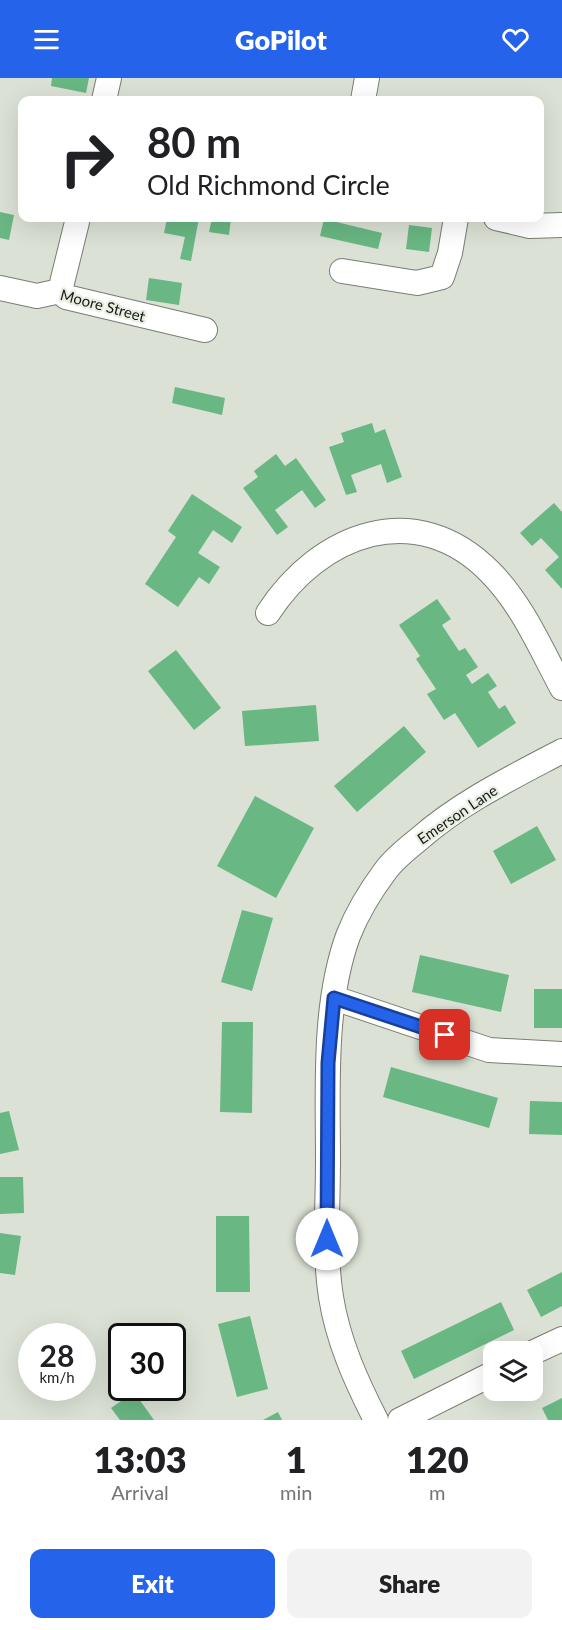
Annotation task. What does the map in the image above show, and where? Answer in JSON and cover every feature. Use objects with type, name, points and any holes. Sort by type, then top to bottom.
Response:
[{"type":"street","points":[[105,96],[109,78]]},
{"type":"street","points":[[364,96],[367,78]]},
{"type":"street","points":[[60,291],[77,222]]},
{"type":"street","points":[[342,271],[417,284],[442,277],[450,253],[455,222]]},
{"type":"street","points":[[513,222],[530,226],[562,225]]},
{"type":"street","name":"Moore Street","points":[[0,288],[37,296],[60,291],[66,297],[205,330]]},
{"type":"street","points":[[268,613],[302,571],[322,555],[349,540],[386,532],[411,532],[436,538],[469,553],[504,588],[562,688]]},
{"type":"street","name":"Emerson Lane","points":[[376,1420],[358,1386],[340,1339],[331,1296],[327,1239],[328,1075],[335,983],[348,936],[368,897],[388,867],[427,832],[503,783],[562,751]]},
{"type":"street","points":[[334,998],[489,1050],[562,1054]]},
{"type":"street","points":[[543,1348],[562,1339]]},
{"type":"street","points":[[400,1420],[483,1378]]},
{"type":"building","points":[[52,78],[89,78],[86,93],[51,86]]},
{"type":"building","points":[[0,212],[14,215],[9,240],[0,238]]},
{"type":"building","points":[[166,222],[198,222],[191,261],[180,259],[185,237],[164,233]]},
{"type":"building","points":[[211,222],[231,222],[229,235],[209,232]]},
{"type":"building","points":[[323,222],[336,222],[382,233],[378,249],[320,236]]},
{"type":"building","points":[[409,225],[432,228],[429,252],[406,249]]},
{"type":"building","points":[[149,278],[182,283],[179,305],[146,300]]},
{"type":"building","points":[[175,387],[225,398],[222,415],[172,403]]},
{"type":"building","points":[[372,423],[375,433],[385,429],[402,477],[387,483],[381,464],[351,475],[357,492],[346,495],[329,447],[344,442],[341,433]]},
{"type":"building","points":[[276,454],[285,466],[296,458],[326,500],[315,508],[302,490],[275,510],[288,527],[277,535],[243,488],[258,477],[254,471]]},
{"type":"building","points":[[192,494],[242,527],[232,543],[213,530],[198,553],[220,567],[209,584],[199,577],[178,607],[145,584],[176,537],[168,531]]},
{"type":"building","points":[[554,503],[562,512],[562,589],[545,570],[559,557],[541,538],[532,546],[520,533]]},
{"type":"building","points":[[437,599],[451,619],[442,625],[459,651],[465,648],[478,667],[466,675],[472,684],[488,673],[497,686],[488,692],[499,709],[505,705],[516,723],[478,748],[455,713],[444,720],[427,694],[436,689],[416,659],[420,656],[399,625]]},
{"type":"building","points":[[176,650],[221,708],[194,730],[148,671]]},
{"type":"building","points":[[316,705],[319,741],[245,746],[242,711]]},
{"type":"building","points":[[404,726],[426,752],[357,812],[334,786]]},
{"type":"building","points":[[255,796],[314,828],[276,898],[217,866]]},
{"type":"building","points":[[537,826],[556,860],[511,884],[493,851]]},
{"type":"building","points":[[242,910],[273,918],[252,991],[221,982]]},
{"type":"building","points":[[420,955],[509,975],[501,1012],[412,992]]},
{"type":"building","points":[[534,989],[562,989],[562,1028],[534,1028]]},
{"type":"building","points":[[222,1022],[253,1022],[252,1113],[220,1112]]},
{"type":"building","points":[[391,1067],[498,1098],[489,1128],[383,1097]]},
{"type":"building","points":[[530,1101],[562,1102],[562,1135],[529,1134]]},
{"type":"building","points":[[9,1111],[19,1150],[0,1154],[0,1113]]},
{"type":"building","points":[[0,1177],[23,1177],[24,1213],[0,1214]]},
{"type":"building","points":[[216,1216],[249,1216],[250,1292],[216,1292]]},
{"type":"building","points":[[0,1233],[21,1236],[15,1275],[0,1273]]},
{"type":"building","points":[[562,1272],[562,1306],[541,1317],[527,1290]]},
{"type":"building","points":[[501,1302],[514,1330],[492,1341],[483,1341],[483,1345],[414,1379],[401,1351]]},
{"type":"building","points":[[250,1316],[268,1389],[237,1397],[218,1324]]},
{"type":"building","points":[[562,1398],[562,1420],[548,1420],[542,1408]]},
{"type":"building","points":[[121,1401],[140,1401],[154,1420],[120,1420],[111,1408]]},
{"type":"building","points":[[278,1412],[282,1420],[263,1420]]},
{"type":"route","points":[[327,1239],[328,1063],[334,998],[445,1035]]}]
